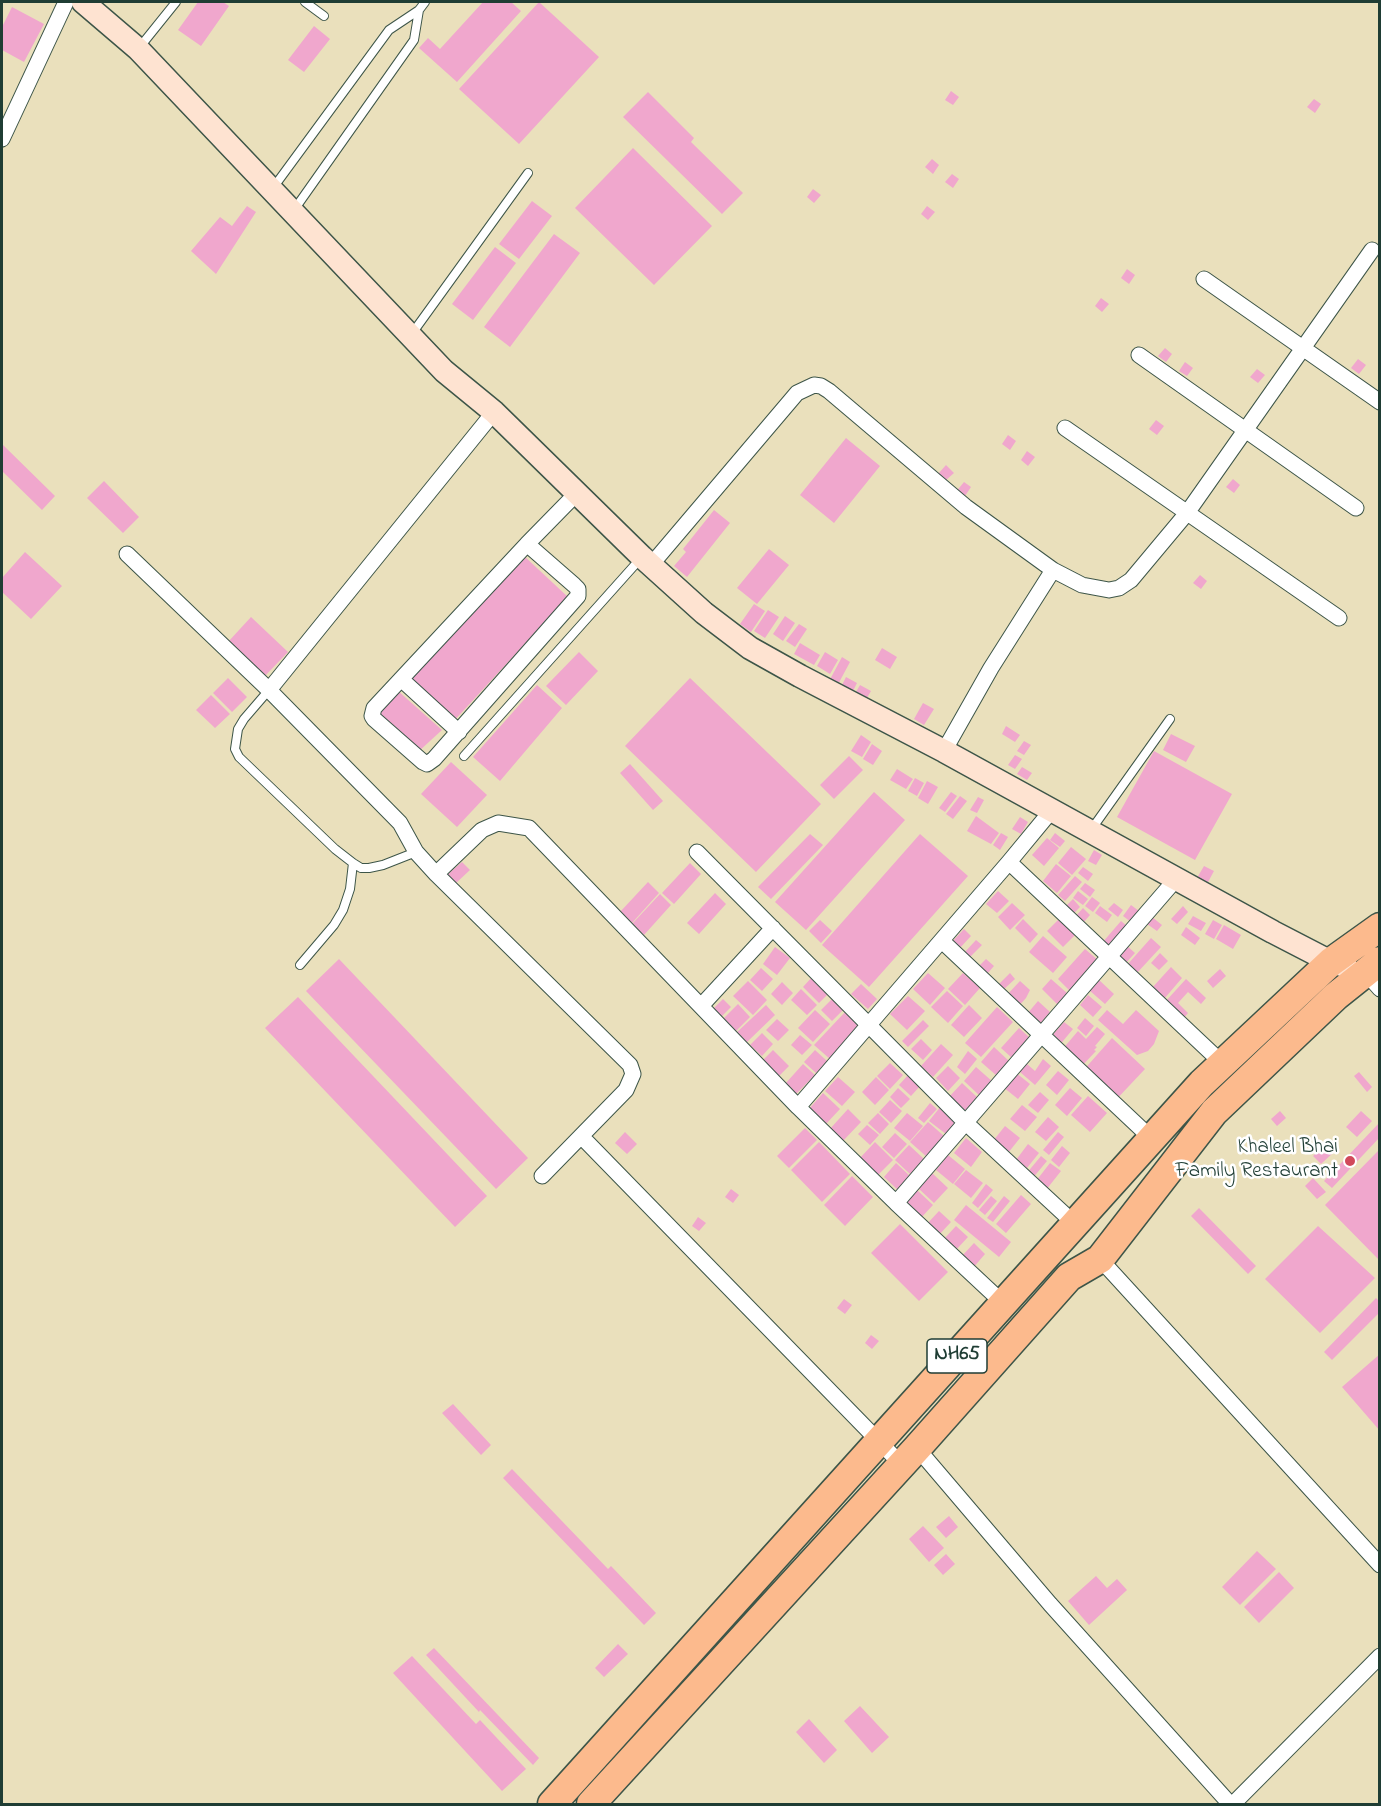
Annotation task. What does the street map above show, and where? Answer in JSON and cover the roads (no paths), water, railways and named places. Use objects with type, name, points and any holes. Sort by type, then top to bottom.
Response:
[{"type":"highway","name":"NH65","points":[[552,1804],[1222,1063],[1331,962],[1380,927]]},
{"type":"highway","name":"NH65","points":[[591,1804],[1069,1277],[1100,1259],[1214,1112],[1336,996],[1375,974]]},
{"type":"main road","points":[[83,2],[138,49],[444,371],[494,412],[646,561],[704,613],[750,648],[1273,932],[1331,962],[1375,974]]},
{"type":"street","points":[[2,139],[66,2]]},
{"type":"street","points":[[646,561],[797,393],[814,385],[829,391],[966,507],[1053,570],[1082,585],[1098,590],[1119,588],[1131,580],[1188,513],[1372,250]]},
{"type":"street","points":[[1204,279],[1380,402]]},
{"type":"street","points":[[1139,355],[1356,508]]},
{"type":"street","points":[[269,690],[494,412]]},
{"type":"street","points":[[1065,428],[1339,618]]},
{"type":"street","points":[[527,544],[578,589],[578,596],[459,732],[427,764],[374,719],[372,716],[374,708],[527,544],[576,494]]},
{"type":"street","points":[[127,554],[269,690],[400,823],[416,852],[436,874],[630,1065],[633,1074],[627,1090],[542,1176]]},
{"type":"street","points":[[944,752],[991,669],[1053,570]]},
{"type":"street","points":[[401,679],[459,732]]},
{"type":"street","points":[[798,1107],[1010,862],[1052,810]]},
{"type":"street","points":[[436,874],[482,830],[498,823],[529,828],[798,1107],[1004,1304]]},
{"type":"street","points":[[698,852],[966,1123],[1076,1225]]},
{"type":"street","points":[[1010,862],[1222,1063]]},
{"type":"street","points":[[896,1203],[1177,878]]},
{"type":"street","points":[[701,1006],[773,928]]},
{"type":"street","points":[[942,941],[1152,1139]]},
{"type":"street","points":[[581,1136],[880,1442],[909,1456],[1050,1604],[1231,1804],[1380,1656]]},
{"type":"street","points":[[1100,1259],[1380,1565]]},
{"type":"lane","points":[[138,49],[176,2]]},
{"type":"lane","points":[[305,2],[324,16]]},
{"type":"lane","points":[[272,189],[389,30],[419,10],[425,2]]},
{"type":"lane","points":[[293,211],[414,40],[419,10]]},
{"type":"lane","points":[[411,336],[528,173]]},
{"type":"lane","points":[[464,756],[646,561]]},
{"type":"lane","points":[[269,690],[238,729],[235,749],[239,757],[334,849],[361,868],[383,865],[416,852]]},
{"type":"lane","points":[[1089,832],[1170,719]]},
{"type":"lane","points":[[300,965],[334,925],[343,910],[350,889],[353,863]]},
{"type":"place","name":"Khaleel Bhai Family Restaurant","points":[[1350,1161]]}]
